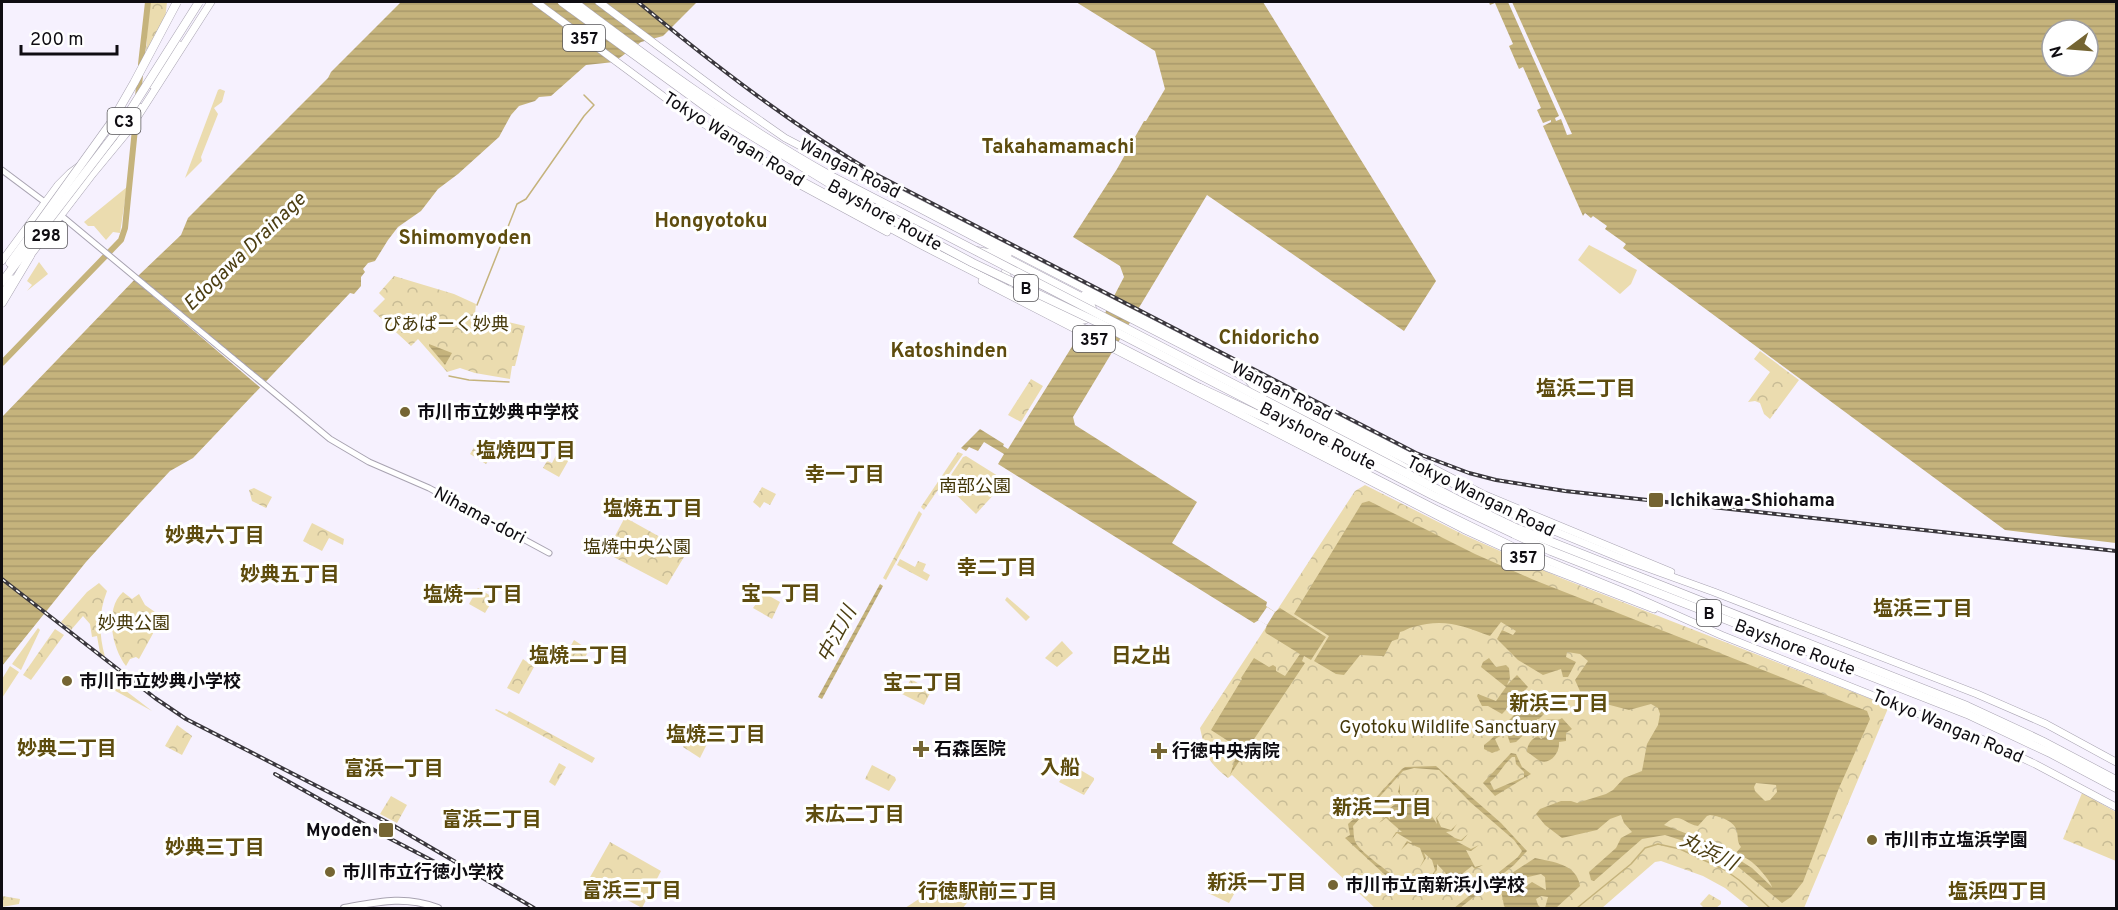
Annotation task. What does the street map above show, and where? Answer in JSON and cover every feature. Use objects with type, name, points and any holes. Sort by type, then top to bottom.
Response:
[{"type":"highway","name":"C3","points":[[2,282],[111,123],[177,2]]},
{"type":"highway","name":"C3","points":[[2,274],[118,130],[199,2]]},
{"type":"highway","name":"298","points":[[2,261],[44,202],[63,180],[106,146],[124,128],[206,2]]},
{"type":"highway","name":"298","points":[[2,294],[122,139],[213,2]]},
{"type":"highway","name":"Tokyo Wangan Road","points":[[536,2],[675,105],[748,152],[1125,349],[1184,383],[1200,387],[1514,547],[1695,624],[1975,735],[2116,807]]},
{"type":"highway","name":"Bayshore Route","points":[[561,2],[574,4],[690,88],[768,140],[829,175],[1515,531]]},
{"type":"highway","name":"Tokyo Wangan Road","points":[[599,2],[702,80],[763,123],[809,151],[1155,331],[1202,352],[1248,380]]},
{"type":"highway","name":"Bayshore Route","points":[[574,4],[712,112],[868,207],[954,253],[1125,336],[1381,468],[1515,531],[2009,725],[2116,780]]},
{"type":"highway","name":"Wangan Road","points":[[763,123],[1082,287],[1202,352],[1485,495],[1701,584],[1714,592]]},
{"type":"highway","name":"Wangan Road","points":[[748,152],[799,186],[1488,541],[1559,572],[1674,618],[1695,624]]},
{"type":"highway","points":[[975,251],[1000,255],[1092,305],[1087,318],[1083,320],[1026,292],[1008,280],[1006,271],[1010,266],[1019,268],[1121,322],[1134,333]]},
{"type":"highway","points":[[2,303],[30,256]]},
{"type":"highway","points":[[1082,287],[1155,331]]},
{"type":"highway","points":[[1056,318],[1125,349]]},
{"type":"highway","points":[[1248,380],[1254,386],[1362,444],[1462,502]]},
{"type":"highway","points":[[1200,387],[1338,452],[1381,468]]},
{"type":"highway","name":"Tokyo Wangan Road","points":[[1288,403],[1556,533],[1977,694],[2050,727],[2116,762]]},
{"type":"highway","name":"Bayshore Route","points":[[1906,686],[2007,732],[2116,788]]},
{"type":"main road","name":"Nihama-dori","points":[[2,170],[103,249],[330,439],[354,454],[410,478],[549,553]]},
{"type":"main road","points":[[344,909],[381,901],[399,900],[422,903],[438,909]]},
{"type":"green space","points":[[150,2],[167,2],[165,21],[146,55],[148,16]]},
{"type":"green space","points":[[218,90],[225,91],[222,102],[214,108],[218,114],[201,157],[202,161],[185,178]]},
{"type":"green space","points":[[127,187],[120,233],[113,232],[106,240],[94,226],[88,226],[84,222]]},
{"type":"green space","points":[[1589,245],[1637,270],[1631,284],[1620,294],[1578,260]]},
{"type":"green space","points":[[39,262],[48,274],[27,291],[32,285],[27,281]]},
{"type":"green space","name":"ぴあぱーく妙典","points":[[394,276],[454,294],[476,304],[475,314],[525,326],[510,379],[460,368],[447,372],[418,339],[411,346],[373,311],[385,299],[379,293]]},
{"type":"green space","points":[[1760,351],[1799,380],[1770,419],[1764,414],[1760,403],[1748,402],[1770,372],[1754,359]]},
{"type":"green space","points":[[1031,379],[1043,386],[1021,422],[1008,415]]},
{"type":"green space","points":[[480,438],[496,449],[486,464],[470,454]]},
{"type":"green space","points":[[559,450],[571,456],[559,477],[543,468],[547,461],[552,463]]},
{"type":"green space","points":[[958,452],[963,454],[924,510],[921,507]]},
{"type":"green space","name":"南部公園","points":[[966,456],[1006,481],[976,514],[945,484],[963,457]]},
{"type":"green space","name":"Gyotoku Wildlife Sanctuary","points":[[1365,485],[1464,535],[1561,578],[1889,706],[1804,908],[1750,908],[1725,888],[1703,876],[1661,861],[1655,862],[1602,908],[1375,908],[1232,775],[1228,778],[1215,767],[1208,756],[1200,728],[1355,491]]},
{"type":"green space","points":[[762,487],[776,494],[770,505],[764,502],[760,508],[753,502]]},
{"type":"green space","points":[[254,488],[272,497],[266,508],[252,501],[249,490]]},
{"type":"green space","points":[[919,511],[922,514],[886,580],[883,578]]},
{"type":"green space","name":"塩焼中央公園","points":[[626,518],[687,552],[667,585],[606,553]]},
{"type":"green space","points":[[312,523],[344,539],[343,545],[329,538],[322,551],[303,541]]},
{"type":"green space","points":[[900,559],[915,567],[918,561],[926,564],[923,571],[930,575],[927,581],[897,565]]},
{"type":"green space","name":"妙典公園","points":[[99,583],[107,591],[100,624],[105,657],[100,653],[97,636],[92,637],[90,624],[83,616],[71,630],[61,622],[87,592]]},
{"type":"green space","points":[[478,588],[494,598],[485,613],[469,604]]},
{"type":"green space","name":"妙典公園","points":[[123,592],[132,599],[139,594],[145,605],[162,617],[139,659],[136,657],[130,659],[126,666],[117,649],[112,629],[113,608]]},
{"type":"green space","points":[[764,593],[780,602],[772,619],[753,608]]},
{"type":"green space","points":[[1007,597],[1030,617],[1026,621],[1005,600]]},
{"type":"green space","points":[[38,628],[40,630],[21,670],[12,664]]},
{"type":"green space","points":[[55,629],[64,635],[31,680],[23,675]]},
{"type":"green space","points":[[574,640],[589,650],[582,663],[565,656]]},
{"type":"green space","points":[[1062,641],[1073,653],[1057,667],[1045,658]]},
{"type":"green space","points":[[523,659],[534,667],[519,694],[507,688]]},
{"type":"green space","points":[[10,666],[19,672],[2,698],[2,679]]},
{"type":"green space","points":[[911,679],[931,691],[924,705],[902,694]]},
{"type":"green space","points":[[117,684],[152,711],[112,689]]},
{"type":"green space","points":[[496,709],[507,714],[509,711],[595,758],[592,763]]},
{"type":"green space","points":[[177,725],[192,736],[182,755],[165,746]]},
{"type":"green space","points":[[693,731],[709,740],[700,758],[683,747]]},
{"type":"green space","points":[[559,763],[566,767],[555,786],[549,782]]},
{"type":"green space","points":[[872,765],[895,777],[896,780],[889,791],[865,779]]},
{"type":"green space","points":[[1072,765],[1094,778],[1084,795],[1059,782]]},
{"type":"green space","points":[[2082,793],[2116,812],[2116,861],[2063,839]]},
{"type":"green space","points":[[391,796],[407,805],[397,823],[380,814]]},
{"type":"green space","points":[[610,842],[661,871],[642,908],[589,879]]},
{"type":"green space","points":[[1218,877],[1238,887],[1229,903],[1208,893]]},
{"type":"green space","points":[[938,893],[955,894],[969,900],[963,908],[905,908],[922,897]]},
{"type":"green space","points":[[1709,894],[1721,901],[1716,908],[1704,908],[1700,904]]},
{"type":"green space","points":[[2,896],[20,899],[19,904],[2,907]]},
{"type":"water","name":"Edogawa Drainage","points":[[401,2],[697,2],[663,36],[641,42],[614,62],[586,65],[551,96],[539,97],[535,101],[519,106],[511,115],[499,137],[438,189],[421,211],[398,227],[375,261],[368,263],[363,269],[365,272],[361,277],[361,286],[354,294],[350,293],[193,458],[170,471],[140,503],[86,562],[2,666],[2,417],[139,275],[181,235],[188,218]]},
{"type":"water","points":[[1076,2],[1263,2],[1436,281],[1404,331],[1207,195],[1073,417],[1075,425],[1197,502],[1172,543],[1267,602],[1266,606],[1275,612],[1280,608],[1326,637],[1311,660],[1304,656],[1302,661],[1305,663],[1230,775],[1239,748],[1211,730],[1241,678],[1254,658],[1269,667],[1273,665],[1276,671],[1285,676],[1300,654],[1266,633],[1267,625],[1259,620],[1254,623],[998,464],[1004,454],[984,442],[978,451],[969,447],[966,451],[961,448],[980,429],[1008,449],[1073,345],[1092,338],[1124,277],[1120,266],[1073,237],[1165,89],[1155,51]]},
{"type":"water","points":[[1489,2],[2116,2],[2116,543],[2005,530],[1623,248],[1626,244],[1605,229],[1607,226],[1593,216],[1591,218],[1585,213],[1583,216],[1543,126],[1551,120],[1543,123],[1537,110],[1541,108],[1523,67],[1519,69],[1509,46],[1513,44],[1495,3],[1490,5]]},
{"type":"water","points":[[429,344],[452,353],[445,365],[429,346]]},
{"type":"water","points":[[1369,501],[1475,554],[1534,580],[1867,711],[1870,719],[1839,788],[1803,882],[1791,897],[1782,903],[1731,861],[1702,847],[1665,835],[1642,839],[1594,881],[1591,880],[1589,872],[1616,848],[1621,838],[1632,832],[1624,823],[1621,815],[1610,819],[1597,830],[1562,838],[1545,825],[1536,814],[1540,809],[1561,801],[1577,803],[1606,794],[1624,778],[1642,771],[1647,744],[1658,725],[1660,714],[1658,708],[1651,704],[1629,710],[1583,698],[1575,680],[1588,661],[1580,654],[1567,652],[1566,657],[1576,662],[1568,677],[1563,677],[1561,669],[1543,675],[1518,660],[1497,639],[1502,630],[1513,635],[1516,631],[1501,622],[1490,636],[1461,626],[1434,623],[1411,627],[1400,632],[1398,639],[1392,641],[1384,656],[1360,655],[1344,675],[1336,674],[1314,661],[1329,636],[1294,614],[1362,503]],"holes":[[[1756,783],[1776,785],[1777,792],[1770,800],[1765,801],[1755,791]],[[1710,815],[1732,823],[1737,831],[1741,847],[1736,853],[1755,865],[1766,876],[1772,887],[1752,868],[1730,854],[1706,841],[1664,825],[1678,818],[1698,826]]]},
{"type":"water","points":[[880,584],[883,586],[822,699],[818,697]]},
{"type":"water","points":[[1489,658],[1496,667],[1506,665],[1509,668],[1510,678],[1507,685],[1517,675],[1528,687],[1502,714],[1488,706],[1482,706],[1477,696],[1478,694],[1496,701],[1506,687],[1481,667],[1483,662]]},
{"type":"water","points":[[1537,702],[1546,712],[1516,742],[1510,743],[1507,734],[1504,734],[1495,739],[1500,750],[1492,753],[1484,749],[1484,745],[1515,714]]},
{"type":"water","points":[[1562,718],[1572,729],[1566,733],[1566,741],[1559,742],[1554,757],[1544,762],[1527,752],[1533,739],[1546,736],[1546,732],[1542,729],[1545,720]]},
{"type":"water","points":[[1511,753],[1516,754],[1522,767],[1531,774],[1495,796],[1483,783]],"holes":[[[1515,757],[1516,764],[1524,772],[1524,777],[1494,790],[1490,782],[1509,760]]]},
{"type":"water","points":[[1436,766],[1501,823],[1527,851],[1514,865],[1460,908],[1454,908],[1518,857],[1522,851],[1514,840],[1470,802],[1439,770],[1414,768],[1403,771],[1353,826],[1354,839],[1358,845],[1399,881],[1396,885],[1345,838],[1350,835],[1348,824],[1402,769]]},
{"type":"water","points":[[1400,784],[1400,794],[1415,804],[1413,798],[1419,790],[1415,798],[1427,815],[1426,807],[1431,801],[1427,808],[1437,824],[1436,818],[1442,811],[1437,818],[1441,827],[1451,830],[1457,824],[1452,831],[1446,832],[1461,840],[1468,834],[1462,841],[1456,841],[1471,849],[1479,845],[1471,851],[1466,850],[1475,867],[1483,865],[1475,869],[1472,866],[1462,874],[1462,876],[1467,876],[1470,887],[1466,878],[1450,875],[1453,880],[1446,888],[1451,879],[1437,864],[1437,870],[1431,877],[1435,870],[1432,860],[1424,853],[1426,858],[1420,867],[1424,859],[1420,848],[1408,843],[1401,850],[1407,841],[1412,842],[1397,833],[1391,840],[1396,832],[1402,832],[1386,818],[1379,823],[1386,816],[1390,819],[1390,808],[1403,798],[1398,792]]},
{"type":"water","points":[[1535,858],[1563,865],[1574,873],[1580,886],[1556,908],[1545,908],[1548,897],[1541,896],[1536,899],[1541,908],[1506,908],[1500,885],[1512,873]],"holes":[[[1541,874],[1545,877],[1546,890],[1532,882],[1526,886],[1520,886],[1508,881],[1513,877],[1524,878]]]},
{"type":"pier","points":[[1508,2],[1512,2],[1572,134],[1567,135],[1561,119],[1556,121],[1555,118],[1559,116]]},
{"type":"pier","points":[[135,275],[266,385],[262,389],[132,278]]},
{"type":"pier","points":[[1267,607],[1275,612],[1267,625],[1258,620]]},
{"type":"waterway","points":[[141,64],[148,2]]},
{"type":"waterway","points":[[138,97],[140,75]]},
{"type":"waterway","points":[[477,305],[517,204],[526,199],[594,105],[584,95]]},
{"type":"waterway","points":[[2,363],[121,240],[125,228],[136,119]]},
{"type":"waterway","points":[[449,376],[469,380],[509,382]]},
{"type":"waterway","name":"丸浜川","points":[[1577,908],[1631,864],[1645,848],[1658,844],[1680,849],[1725,870],[1770,908]]},
{"type":"railway","points":[[638,2],[755,94],[816,137],[879,176],[1416,453],[1469,473],[1496,480],[1565,491],[2116,551]]},
{"type":"railway","points":[[2,579],[155,698],[186,719],[389,823],[534,908]]},
{"type":"railway","points":[[275,774],[383,835],[462,876]]},
{"type":"place","name":"市川市立妙典中学校","points":[[405,412]]},
{"type":"place","name":"Ichikawa-Shiohama","points":[[1656,500]]},
{"type":"place","name":"市川市立妙典小学校","points":[[67,681]]},
{"type":"place","name":"石森医院","points":[[921,749]]},
{"type":"place","name":"行徳中央病院","points":[[1159,751]]},
{"type":"place","name":"Myoden","points":[[386,830]]},
{"type":"place","name":"市川市立塩浜学園","points":[[1872,840]]},
{"type":"place","name":"市川市立行徳小学校","points":[[330,872]]},
{"type":"place","name":"市川市立南新浜小学校","points":[[1333,885]]},
{"type":"district","name":"Takahamamachi","points":[[1058,146]]},
{"type":"district","name":"Hongyotoku","points":[[711,220]]},
{"type":"district","name":"Shimomyoden","points":[[465,237]]},
{"type":"district","name":"Chidoricho","points":[[1269,337]]},
{"type":"district","name":"Katoshinden","points":[[949,350]]},
{"type":"district","name":"塩浜二丁目","points":[[1586,388]]},
{"type":"district","name":"塩焼四丁目","points":[[526,450]]},
{"type":"district","name":"幸一丁目","points":[[845,474]]},
{"type":"district","name":"塩焼五丁目","points":[[653,508]]},
{"type":"district","name":"妙典六丁目","points":[[215,535]]},
{"type":"district","name":"幸二丁目","points":[[997,567]]},
{"type":"district","name":"妙典五丁目","points":[[290,574]]},
{"type":"district","name":"宝一丁目","points":[[781,593]]},
{"type":"district","name":"塩焼一丁目","points":[[473,594]]},
{"type":"district","name":"塩浜三丁目","points":[[1923,608]]},
{"type":"district","name":"塩焼二丁目","points":[[579,655]]},
{"type":"district","name":"日之出","points":[[1141,655]]},
{"type":"district","name":"宝二丁目","points":[[923,682]]},
{"type":"district","name":"新浜三丁目","points":[[1559,703]]},
{"type":"district","name":"塩焼三丁目","points":[[716,734]]},
{"type":"district","name":"妙典二丁目","points":[[67,748]]},
{"type":"district","name":"入船","points":[[1060,767]]},
{"type":"district","name":"富浜一丁目","points":[[394,768]]},
{"type":"district","name":"新浜二丁目","points":[[1382,807]]},
{"type":"district","name":"末広二丁目","points":[[855,814]]},
{"type":"district","name":"富浜二丁目","points":[[492,819]]},
{"type":"district","name":"妙典三丁目","points":[[215,847]]},
{"type":"district","name":"新浜一丁目","points":[[1257,882]]},
{"type":"district","name":"富浜三丁目","points":[[632,890]]},
{"type":"district","name":"行徳駅前三丁目","points":[[988,891]]},
{"type":"district","name":"塩浜四丁目","points":[[1998,891]]},
{"type":"water label","name":"中江川","points":[[836,634]]}]
